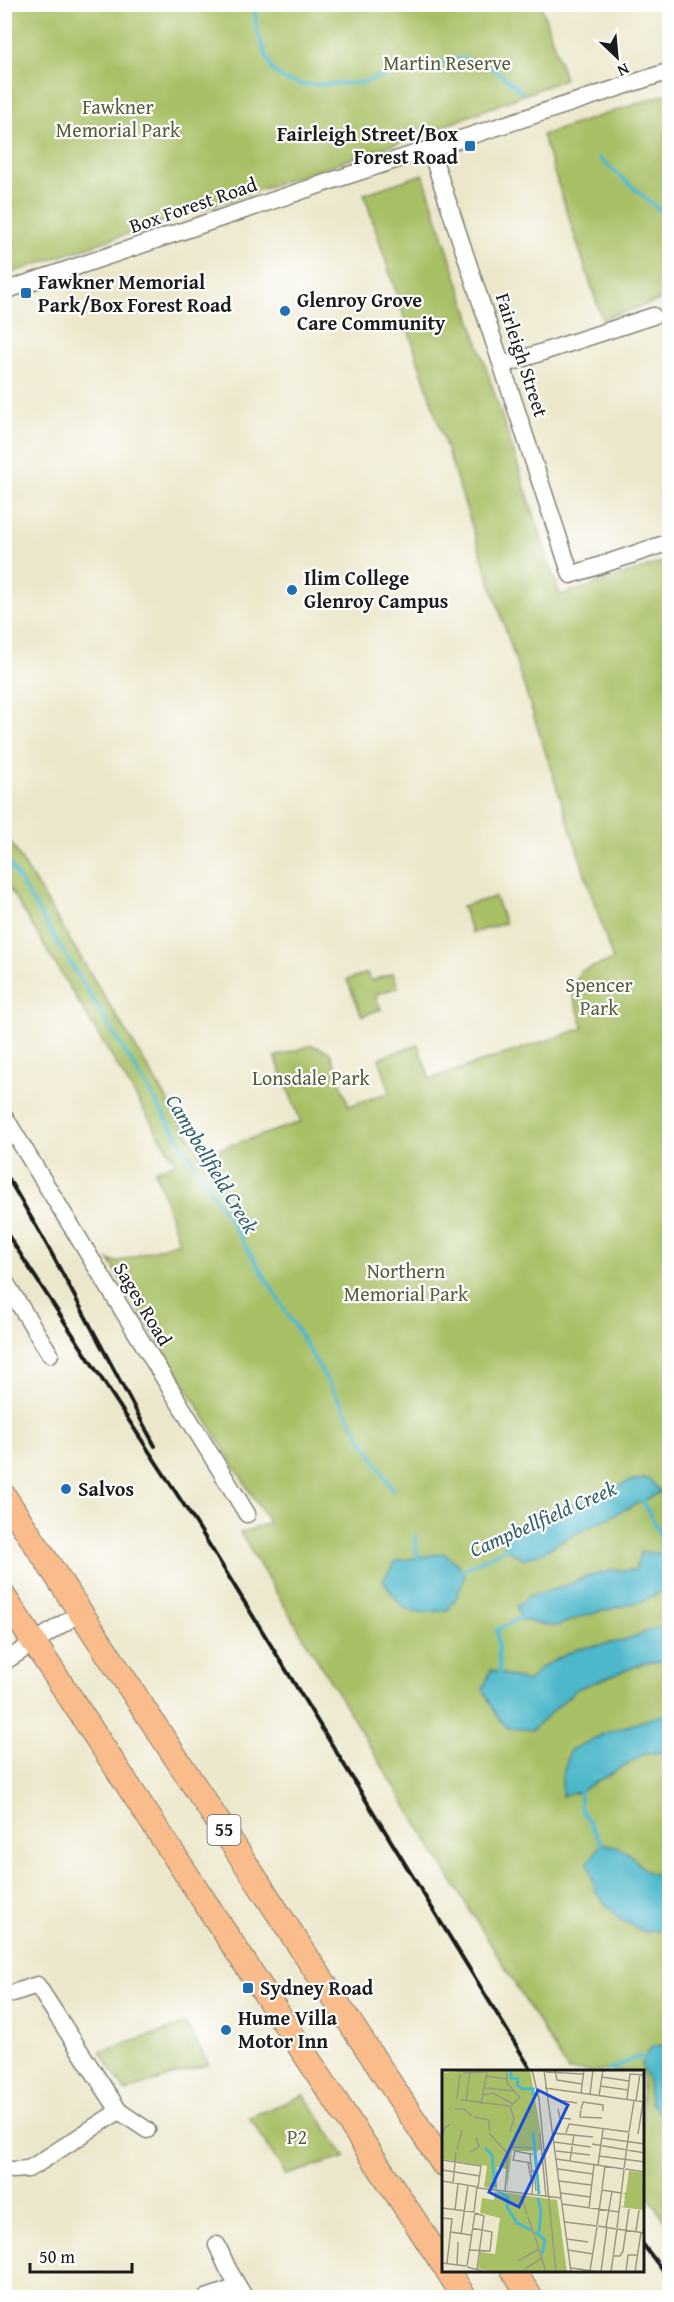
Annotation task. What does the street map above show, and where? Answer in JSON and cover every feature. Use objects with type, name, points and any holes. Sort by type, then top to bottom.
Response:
[{"type":"highway","name":"55","points":[[4,1496],[442,2162]]},
{"type":"highway","points":[[4,1597],[442,2262]]},
{"type":"highway","points":[[448,2272],[465,2298]]},
{"type":"highway","points":[[514,2272],[531,2298]]},
{"type":"street","name":"Box Forest Road","points":[[4,291],[669,70]]},
{"type":"street","name":"Fairleigh Street","points":[[430,148],[572,575],[669,542]]},
{"type":"street","points":[[503,365],[653,316]]},
{"type":"street","name":"Sages Road","points":[[4,1116],[247,1514]]},
{"type":"street","points":[[4,1281],[50,1354]]},
{"type":"street","points":[[4,1662],[81,1612]]},
{"type":"street","points":[[4,1996],[37,1985],[119,2111],[147,2130]]},
{"type":"street","points":[[12,2170],[28,2169],[119,2111]]},
{"type":"street","points":[[206,2298],[242,2292],[217,2245]]},
{"type":"green space","name":"Fawkner Memorial Park","points":[[4,5],[541,5],[565,79],[410,139],[5,275]]},
{"type":"green space","points":[[669,93],[669,313],[664,299],[602,319],[542,135]]},
{"type":"green space","points":[[423,174],[560,595],[669,560],[669,2227],[644,2190],[644,2070],[567,2070],[240,1533],[269,1523],[109,1260],[116,1262],[179,1242],[155,1170],[176,1163],[5,881],[5,833],[201,1155],[301,1122],[275,1057],[312,1045],[330,1052],[349,1106],[390,1092],[379,1058],[418,1045],[430,1079],[584,1028],[572,993],[580,971],[613,960],[364,194]]},
{"type":"green space","points":[[495,897],[505,923],[472,933],[462,906]]},
{"type":"green space","points":[[367,973],[371,981],[393,973],[398,987],[375,995],[381,1009],[362,1016],[347,980]]},
{"type":"green space","points":[[186,2024],[209,2064],[125,2091],[100,2052]]},
{"type":"green space","name":"P2","points":[[304,2095],[346,2157],[286,2175],[249,2117]]},
{"type":"water","points":[[649,1479],[661,1492],[545,1551],[525,1559],[504,1548],[506,1531],[605,1490],[635,1480]]},
{"type":"water","points":[[641,1552],[668,1554],[670,1583],[666,1589],[643,1601],[587,1615],[554,1627],[522,1620],[516,1607],[529,1596],[613,1570],[635,1570]]},
{"type":"water","points":[[444,1553],[459,1565],[465,1576],[448,1610],[424,1613],[408,1610],[402,1606],[383,1580],[396,1561]]},
{"type":"water","points":[[669,1623],[669,1660],[645,1663],[577,1689],[532,1730],[508,1728],[497,1716],[483,1689],[491,1670],[528,1682],[541,1667],[577,1649],[622,1641]]},
{"type":"water","points":[[661,1715],[669,1717],[669,1751],[645,1754],[579,1792],[562,1796],[562,1777],[570,1750],[608,1732]]},
{"type":"water","points":[[602,1843],[614,1846],[631,1855],[642,1868],[650,1873],[665,1875],[669,1870],[669,1930],[644,1932],[619,1919],[596,1893],[588,1862]]},
{"type":"water","points":[[670,2045],[669,2123],[650,2102],[647,2077],[641,2065],[652,2046]]},
{"type":"waterway","points":[[255,4],[256,28],[272,70],[285,80],[304,85],[360,83],[411,68],[459,59],[477,61],[494,69],[522,92]]},
{"type":"waterway","points":[[599,158],[670,219]]},
{"type":"waterway","name":"Campbellfield Creek","points":[[4,855],[264,1275],[393,1490]]},
{"type":"waterway","name":"Campbellfield Creek","points":[[638,1499],[643,1501],[664,1541],[660,1558]]},
{"type":"waterway","name":"Campbellfield Creek","points":[[415,1536],[418,1558],[421,1562]]},
{"type":"waterway","name":"Campbellfield Creek","points":[[459,1572],[508,1547]]},
{"type":"waterway","name":"Campbellfield Creek","points":[[500,1678],[497,1630],[524,1616]]},
{"type":"waterway","name":"Campbellfield Creek","points":[[580,1788],[580,1807],[603,1846]]},
{"type":"waterway","points":[[610,2070],[637,2057],[649,2058]]},
{"type":"railway","points":[[4,1171],[47,1245],[155,1446]]},
{"type":"railway","points":[[4,1229],[199,1528],[531,2070]]},
{"type":"railway","points":[[644,2246],[670,2280]]},
{"type":"place","name":"Fairleigh Street/Box Forest Road","points":[[470,146]]},
{"type":"place","name":"Fawkner Memorial Park/Box Forest Road","points":[[26,293]]},
{"type":"place","name":"Glenroy Grove Care Community","points":[[285,311]]},
{"type":"place","name":"Ilim College Glenroy Campus","points":[[292,590]]},
{"type":"place","name":"Salvos","points":[[66,1489]]},
{"type":"place","name":"Sydney Road","points":[[248,1988]]},
{"type":"place","name":"Hume Villa Motor Inn","points":[[226,2030]]},
{"type":"park label","name":"Martin Reserve","points":[[447,63]]},
{"type":"park label","name":"Spencer Park","points":[[599,996]]},
{"type":"park label","name":"Lonsdale Park","points":[[311,1078]]},
{"type":"park label","name":"Northern Memorial Park","points":[[406,1282]]}]
